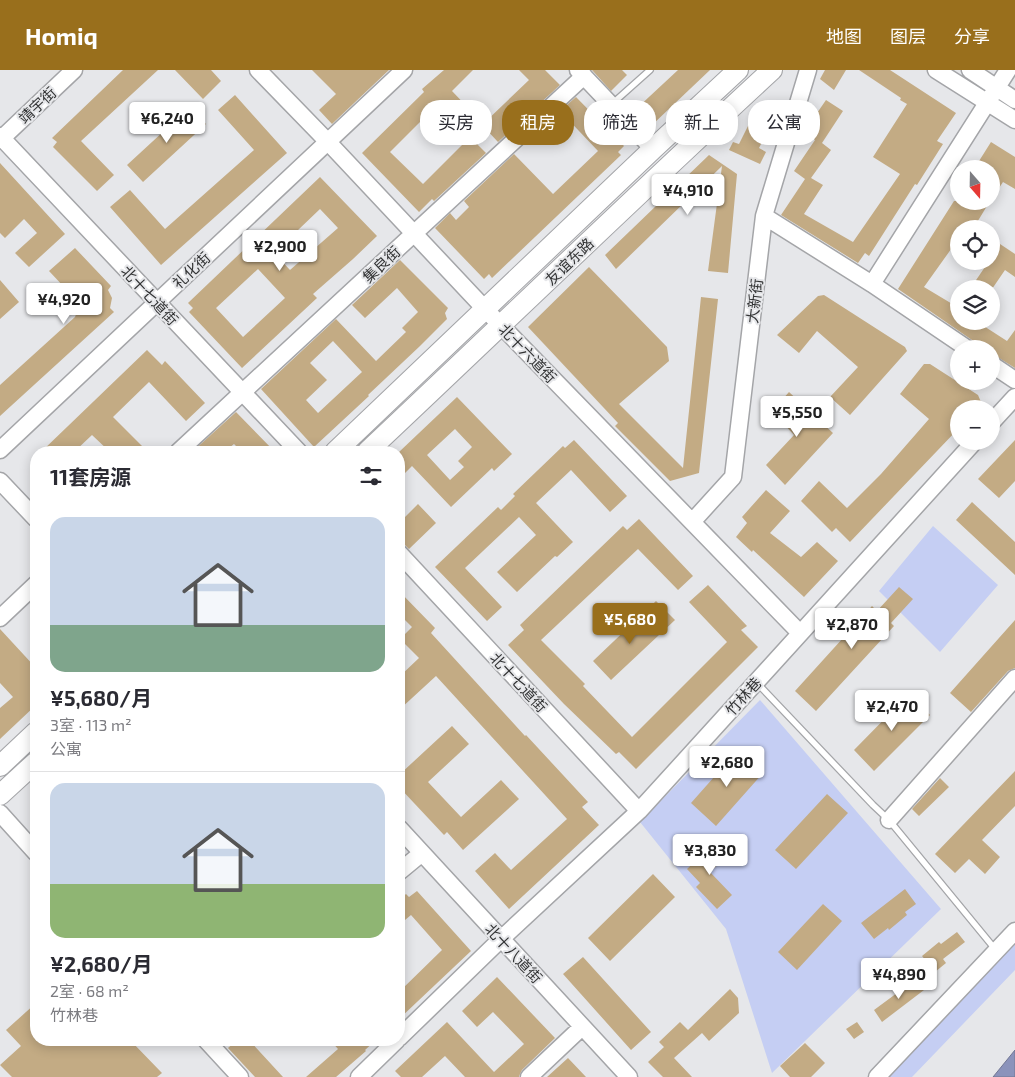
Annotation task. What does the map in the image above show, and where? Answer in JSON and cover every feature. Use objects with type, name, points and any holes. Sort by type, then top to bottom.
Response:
[{"type":"highway","name":"友谊东路","points":[[341,446],[738,70]]},
{"type":"highway","name":"友谊东路","points":[[373,446],[502,326],[663,170],[772,70]]},
{"type":"highway","points":[[0,766],[30,738]]},
{"type":"highway","points":[[0,795],[30,768]]},
{"type":"street","name":"靖宇街","points":[[1,138],[74,70]]},
{"type":"street","name":"北十六道街","points":[[258,70],[485,309],[800,633]]},
{"type":"street","name":"礼化街","points":[[0,450],[404,70]]},
{"type":"street","name":"大新街","points":[[692,522],[734,477],[764,216],[808,70]]},
{"type":"street","points":[[936,70],[1015,120]]},
{"type":"street","points":[[970,70],[1015,100]]},
{"type":"street","points":[[872,284],[1008,70]]},
{"type":"street","points":[[581,73],[606,100]]},
{"type":"street","name":"集良街","points":[[185,446],[414,234],[581,73]]},
{"type":"street","name":"北十七道街","points":[[1,138],[293,446]]},
{"type":"street","points":[[648,145],[653,150]]},
{"type":"street","points":[[764,216],[872,284],[955,340]]},
{"type":"street","points":[[1000,370],[1015,380]]},
{"type":"street","points":[[1000,413],[1015,397]]},
{"type":"street","name":"竹林巷","points":[[405,1032],[639,811],[966,450]]},
{"type":"street","points":[[0,481],[30,513]]},
{"type":"street","name":"北十七道街","points":[[405,559],[639,811]]},
{"type":"street","points":[[0,618],[30,590]]},
{"type":"street","points":[[889,820],[1015,678]]},
{"type":"street","points":[[0,812],[30,845]]},
{"type":"street","name":"北十八道街","points":[[405,835],[629,1077]]},
{"type":"street","points":[[405,867],[422,853]]},
{"type":"street","points":[[877,1077],[1015,931]]},
{"type":"street","points":[[529,1077],[582,1027]]},
{"type":"street","points":[[212,1046],[240,1077]]},
{"type":"street","name":"竹林巷","points":[[358,1077],[391,1046]]},
{"type":"lane","points":[[617,100],[650,70]]},
{"type":"lane","points":[[756,682],[889,820],[996,950]]},
{"type":"shaded area","points":[[933,526],[998,585],[940,652],[879,591]]},
{"type":"shaded area","points":[[760,700],[941,909],[772,1073],[726,929],[640,822]]},
{"type":"shaded area","points":[[1015,939],[1015,970],[912,1077],[887,1077]]},
{"type":"shaded area","points":[[1015,1050],[1015,1077],[993,1077]]},
{"type":"building","points":[[123,70],[158,70],[81,141],[114,175],[97,191],[53,147],[57,142],[52,138]]},
{"type":"building","points":[[175,70],[211,70],[221,81],[203,99]]},
{"type":"building","points":[[312,70],[389,70],[332,124],[319,110],[336,94]]},
{"type":"building","points":[[444,70],[473,70],[452,91],[461,100],[420,100],[420,122],[390,152],[423,184],[462,145],[478,145],[486,153],[434,201],[432,199],[419,212],[362,153],[424,92],[422,89]]},
{"type":"building","points":[[519,70],[545,70],[560,85],[544,100],[508,100],[529,80]]},
{"type":"building","points":[[592,70],[622,70],[627,75],[611,91]]},
{"type":"building","points":[[678,70],[710,70],[678,100],[666,100],[666,112],[656,121],[656,100],[646,100]]},
{"type":"building","points":[[825,70],[846,70],[834,90],[820,79]]},
{"type":"building","points":[[859,70],[890,70],[956,113],[937,141],[943,144],[917,185],[915,184],[869,256],[865,253],[858,263],[781,215],[805,179],[794,171],[812,145],[820,145],[820,109],[826,100],[843,111],[822,143],[831,150],[811,178],[823,185],[804,214],[853,242],[900,174],[873,157],[907,104],[900,100],[901,98]]},
{"type":"building","points":[[235,95],[287,153],[161,265],[110,207],[130,190],[165,229],[254,150],[218,110]]},
{"type":"building","points":[[576,97],[584,105],[584,136],[574,126],[573,100]]},
{"type":"building","points":[[502,106],[502,138],[498,142],[492,136],[492,115]]},
{"type":"building","points":[[190,107],[206,124],[143,182],[127,165]]},
{"type":"building","points":[[748,126],[748,145],[760,145],[759,148],[766,152],[760,164],[729,150],[732,145],[739,144]]},
{"type":"building","points":[[991,142],[1015,157],[1015,189],[1003,182],[1000,186],[1000,160],[980,160]]},
{"type":"building","points":[[592,145],[624,146],[618,152],[621,155],[492,278],[489,274],[484,279],[435,228],[450,213],[456,220],[469,207],[464,201],[514,154],[553,194],[598,151]]},
{"type":"building","points":[[709,155],[737,174],[728,273],[708,271],[722,166],[616,269],[605,255]]},
{"type":"building","points":[[0,163],[65,234],[29,267],[15,253],[37,233],[24,219],[5,238],[0,233]]},
{"type":"building","points":[[320,177],[377,236],[313,294],[317,298],[242,368],[189,312],[193,308],[188,303]],"holes":[[[320,209],[338,228],[290,270],[274,253]],[[258,269],[285,298],[243,337],[216,308]]]},
{"type":"building","points":[[950,207],[950,210],[985,210],[978,220],[950,220],[950,251],[924,287],[950,303],[950,325],[898,289]]},
{"type":"building","points":[[1000,244],[1015,254],[1015,277],[1005,270],[998,280],[976,280],[983,270],[1000,270]]},
{"type":"building","points":[[75,248],[111,286],[108,290],[112,298],[110,308],[114,312],[0,416],[0,385],[75,317],[80,304],[49,271]]},
{"type":"building","points":[[400,260],[448,308],[445,313],[447,319],[369,396],[313,446],[261,389],[336,319],[376,361],[406,332],[402,328],[418,312],[397,288],[365,318],[352,305]],"holes":[[[333,341],[362,372],[318,413],[306,400],[327,380],[310,363]]]},
{"type":"building","points":[[589,267],[667,347],[669,361],[619,404],[683,468],[701,297],[718,299],[699,473],[670,481],[615,426],[618,423],[528,327]]},
{"type":"building","points":[[0,280],[19,302],[0,319]]},
{"type":"building","points":[[824,295],[905,347],[907,351],[850,415],[830,397],[858,367],[817,331],[799,353],[777,335],[818,296]]},
{"type":"building","points":[[957,330],[990,330],[1007,341],[1015,330],[1015,368],[1000,359],[1000,340],[972,340]]},
{"type":"building","points":[[147,350],[162,365],[165,361],[205,403],[186,421],[149,382],[113,417],[142,446],[104,446],[92,435],[80,446],[47,446]]},
{"type":"building","points":[[924,364],[930,364],[950,377],[950,390],[970,390],[978,395],[980,400],[950,400],[950,437],[850,542],[836,528],[832,532],[801,501],[819,481],[847,508],[881,474],[929,419],[900,394]]},
{"type":"building","points":[[789,392],[833,433],[785,485],[766,465],[794,435],[772,411]]},
{"type":"building","points":[[457,397],[512,454],[494,471],[492,468],[451,507],[412,466],[405,473],[405,446]],"holes":[[[455,429],[472,447],[458,461],[464,467],[450,480],[427,455]]]},
{"type":"building","points":[[236,412],[269,446],[236,446],[234,444],[232,446],[199,446]]},
{"type":"building","points":[[574,440],[627,496],[610,512],[571,470],[536,503],[573,542],[557,557],[555,556],[517,592],[497,572],[536,535],[519,517],[465,568],[502,607],[487,621],[435,567],[498,507],[501,510],[515,496],[513,494],[563,446],[565,448]]},
{"type":"building","points":[[1015,440],[1015,481],[999,498],[978,479]]},
{"type":"building","points":[[766,490],[790,511],[770,533],[801,557],[817,542],[838,561],[804,597],[736,537],[747,523],[742,517]]},
{"type":"building","points":[[972,502],[1015,542],[1015,575],[956,520]]},
{"type":"building","points":[[418,504],[436,523],[409,549],[405,545],[405,517]]},
{"type":"building","points":[[639,519],[693,576],[678,590],[638,549],[541,640],[585,684],[583,686],[632,737],[727,642],[689,602],[708,585],[747,626],[741,630],[758,647],[636,769],[619,752],[616,754],[564,704],[508,645],[524,630],[520,625],[623,526],[627,530]]},
{"type":"building","points":[[899,587],[913,599],[891,623],[894,626],[816,711],[795,691],[872,606],[877,611]]},
{"type":"building","points":[[405,597],[435,628],[431,633],[588,802],[582,807],[599,825],[509,909],[475,871],[495,853],[511,870],[567,819],[436,676],[405,704],[405,671],[419,658],[405,644],[405,634],[412,627],[405,620]]},
{"type":"building","points":[[656,601],[675,620],[611,680],[593,661]]},
{"type":"building","points":[[1015,620],[1015,668],[1008,671],[971,712],[950,693]]},
{"type":"building","points":[[0,629],[30,662],[30,711],[0,739],[0,708],[13,697],[0,683]]},
{"type":"building","points":[[909,694],[930,715],[874,771],[854,750]]},
{"type":"building","points":[[452,726],[469,744],[428,782],[461,817],[501,780],[519,799],[463,850],[447,832],[444,835],[405,793],[405,769]]},
{"type":"building","points":[[738,750],[763,773],[716,826],[691,803]]},
{"type":"building","points":[[1015,771],[1015,806],[982,840],[1000,857],[985,874],[969,859],[955,873],[935,854]]},
{"type":"building","points":[[940,778],[949,787],[919,816],[912,809]]},
{"type":"building","points":[[827,794],[848,813],[796,869],[775,850]]},
{"type":"building","points":[[716,842],[728,855],[710,872],[732,895],[717,909],[696,887],[700,883],[687,869]]},
{"type":"building","points":[[653,874],[675,897],[610,961],[588,938]]},
{"type":"building","points":[[905,889],[916,904],[905,912],[907,915],[889,930],[888,928],[874,939],[861,923]]},
{"type":"building","points":[[417,891],[471,951],[405,1013],[405,986],[442,950],[411,915],[405,920],[405,895],[409,897]]},
{"type":"building","points":[[823,904],[842,921],[797,970],[778,952]]},
{"type":"building","points":[[957,932],[965,942],[943,959],[946,963],[935,972],[922,956],[939,942],[941,944]]},
{"type":"building","points":[[583,957],[651,1032],[631,1050],[563,974]]},
{"type":"building","points":[[497,977],[555,1038],[522,1070],[519,1077],[465,1077],[445,1056],[422,1077],[401,1077],[395,1071],[447,1022],[494,1072],[524,1044],[493,1012],[477,1027],[462,1011]]},
{"type":"building","points":[[916,979],[924,990],[882,1022],[874,1010]]},
{"type":"building","points":[[730,989],[738,998],[739,1013],[709,1041],[702,1033],[674,1058],[692,1077],[663,1077],[648,1062],[664,1047],[659,1042],[680,1022],[688,1030]]},
{"type":"building","points":[[30,1008],[30,1046],[136,1046],[162,1073],[157,1077],[12,1077],[0,1065],[21,1046],[6,1030]]},
{"type":"building","points":[[857,1022],[864,1032],[854,1039],[846,1029]]},
{"type":"building","points":[[805,1043],[825,1063],[811,1077],[790,1077],[780,1066]]},
{"type":"building","points":[[230,1046],[255,1046],[283,1077],[255,1077],[228,1048]]},
{"type":"building","points":[[335,1046],[369,1046],[336,1077],[306,1077],[338,1049]]},
{"type":"building","points":[[568,1058],[586,1077],[547,1077]]}]
